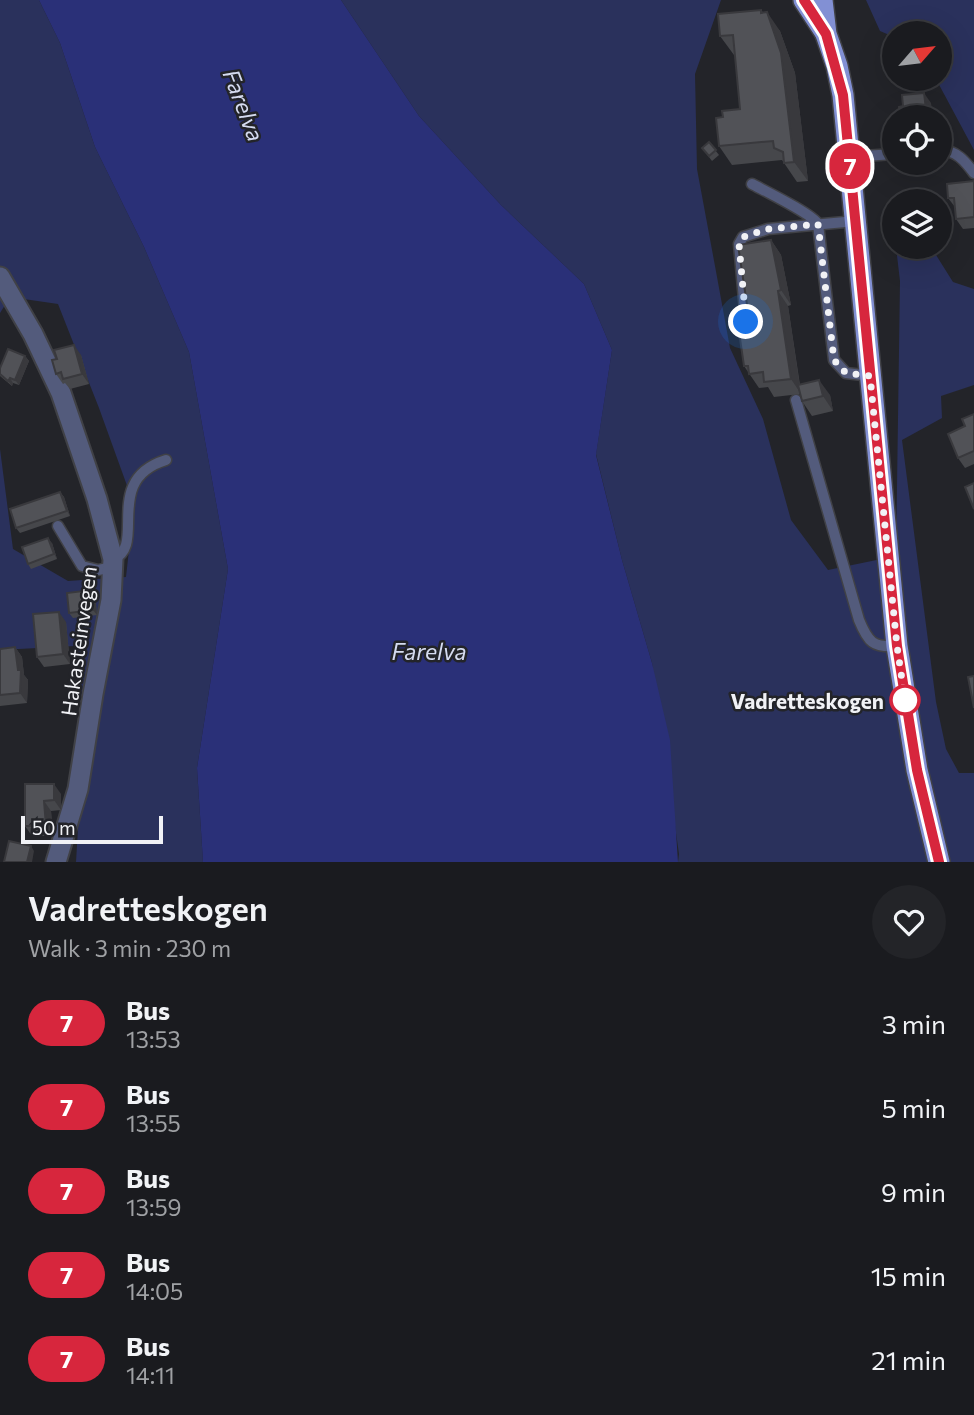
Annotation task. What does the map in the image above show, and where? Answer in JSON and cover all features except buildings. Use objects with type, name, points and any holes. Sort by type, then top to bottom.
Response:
[{"type":"main road","points":[[804,0],[826,34]]},
{"type":"main road","points":[[822,0],[826,34],[843,95],[897,646],[917,770],[939,862]]},
{"type":"street","name":"Hakasteinvegen","points":[[0,277],[33,334],[61,393],[97,499],[113,563],[111,600],[78,789],[55,862]]},
{"type":"lane","points":[[952,153],[964,160],[974,173]]},
{"type":"lane","points":[[849,157],[882,155]]},
{"type":"lane","points":[[752,184],[814,217],[818,224],[834,360],[846,373],[870,376]]},
{"type":"lane","points":[[746,322],[739,244],[743,237],[768,229],[856,221]]},
{"type":"lane","points":[[796,400],[859,620],[871,642],[884,647],[897,646]]},
{"type":"lane","points":[[58,526],[82,566],[99,570],[113,563],[126,547],[129,502],[137,479],[147,468],[166,460]]},
{"type":"shaded area","points":[[0,0],[39,0],[60,43],[95,147],[144,247],[189,352],[228,569],[197,768],[203,862],[76,862],[84,730],[75,646],[0,650],[0,449],[13,549],[68,581],[126,577],[134,505],[58,304],[10,297],[0,313]]},
{"type":"shaded area","points":[[341,0],[721,0],[695,74],[697,169],[730,348],[763,419],[791,520],[828,570],[896,556],[900,281],[897,259],[939,259],[953,282],[974,289],[974,385],[941,396],[942,418],[902,440],[936,702],[946,749],[959,773],[974,773],[974,862],[678,862],[652,663],[622,560],[596,454],[612,350],[584,284],[501,205],[419,116]]},
{"type":"shaded area","points":[[866,0],[974,0],[974,150],[942,91],[952,91],[952,21],[882,21],[882,32]]},
{"type":"water","name":"Farelva","points":[[39,0],[341,0],[419,116],[501,205],[584,284],[612,350],[596,455],[670,740],[678,862],[203,862],[197,768],[228,569],[189,352],[144,247],[95,147],[60,43]]},
{"type":"bus line","name":"7","points":[[804,0],[826,34],[843,95],[897,646],[917,770],[939,862]]},
{"type":"place","name":"Vadretteskogen","points":[[905,700]]},
{"type":"route","points":[[746,322],[739,244],[743,237],[768,229],[818,224],[834,360],[846,373],[870,376],[897,646],[905,700]]}]
